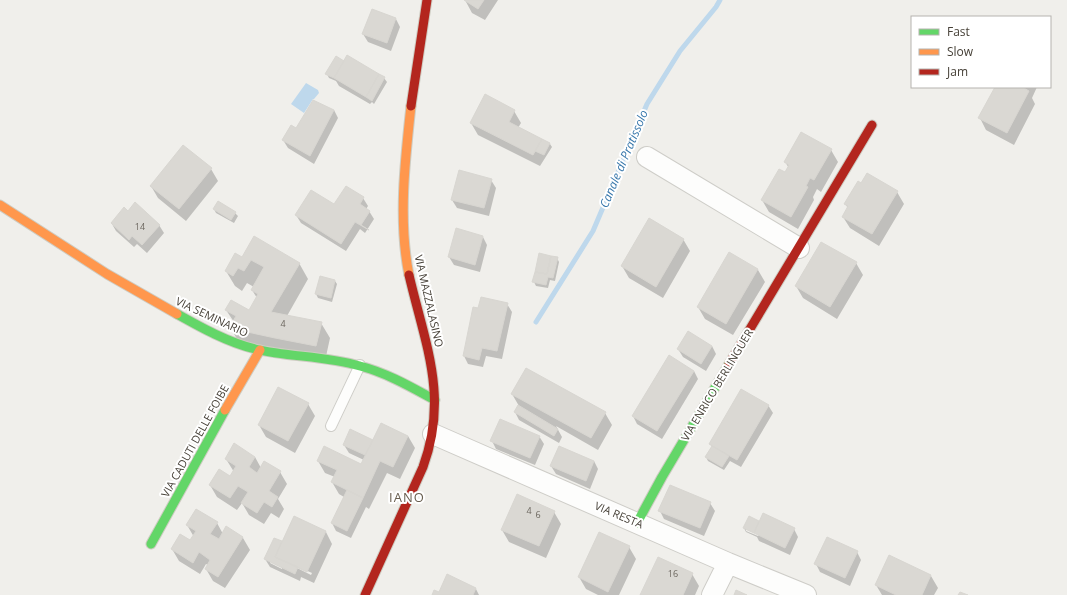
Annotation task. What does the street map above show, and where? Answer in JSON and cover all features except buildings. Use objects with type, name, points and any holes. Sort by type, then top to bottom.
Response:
[{"type":"street","name":"VIA MAZZALASINO","points":[[365,595],[411,494],[429,450],[435,423],[435,400],[432,373],[408,270],[404,234],[403,204],[408,132],[427,0]]},
{"type":"street","name":"VIA ENRICO BERLINGUER","points":[[637,523],[666,470],[872,125]]},
{"type":"street","points":[[647,157],[799,248]]},
{"type":"street","name":"VIA SEMINARIO","points":[[0,205],[102,272],[154,302],[218,335],[260,350],[336,360],[360,365],[377,371],[435,400]]},
{"type":"street","name":"VIA CADUTI DELLE FOIBE","points":[[152,544],[211,434],[260,350]]},
{"type":"street","name":"VIA RESTA","points":[[433,434],[806,595]]},
{"type":"street","points":[[712,595],[728,562]]},
{"type":"lane","points":[[331,426],[360,365]]},
{"type":"water","points":[[306,83],[318,90],[319,93],[304,113],[291,104]]},
{"type":"waterway","name":"Canale di Pratissolo","points":[[536,322],[593,231],[647,104],[680,51],[720,0]]},
{"type":"traffic: fast","points":[[177,314],[235,343],[268,352],[334,360],[360,366],[389,376],[435,400]]},
{"type":"traffic: fast","points":[[637,523],[662,477],[729,364]]},
{"type":"traffic: fast","points":[[151,544],[225,410]]},
{"type":"traffic: slow","points":[[409,275],[403,212],[405,169],[411,106]]},
{"type":"traffic: slow","points":[[0,205],[107,274],[177,314]]},
{"type":"traffic: slow","points":[[225,410],[260,350]]},
{"type":"traffic: jam","points":[[411,106],[427,0]]},
{"type":"traffic: jam","points":[[729,364],[872,125]]},
{"type":"traffic: jam","points":[[365,595],[423,467],[431,441],[434,417],[432,370],[409,275]]},
{"type":"district","name":"IANO","points":[[407,497]]}]
